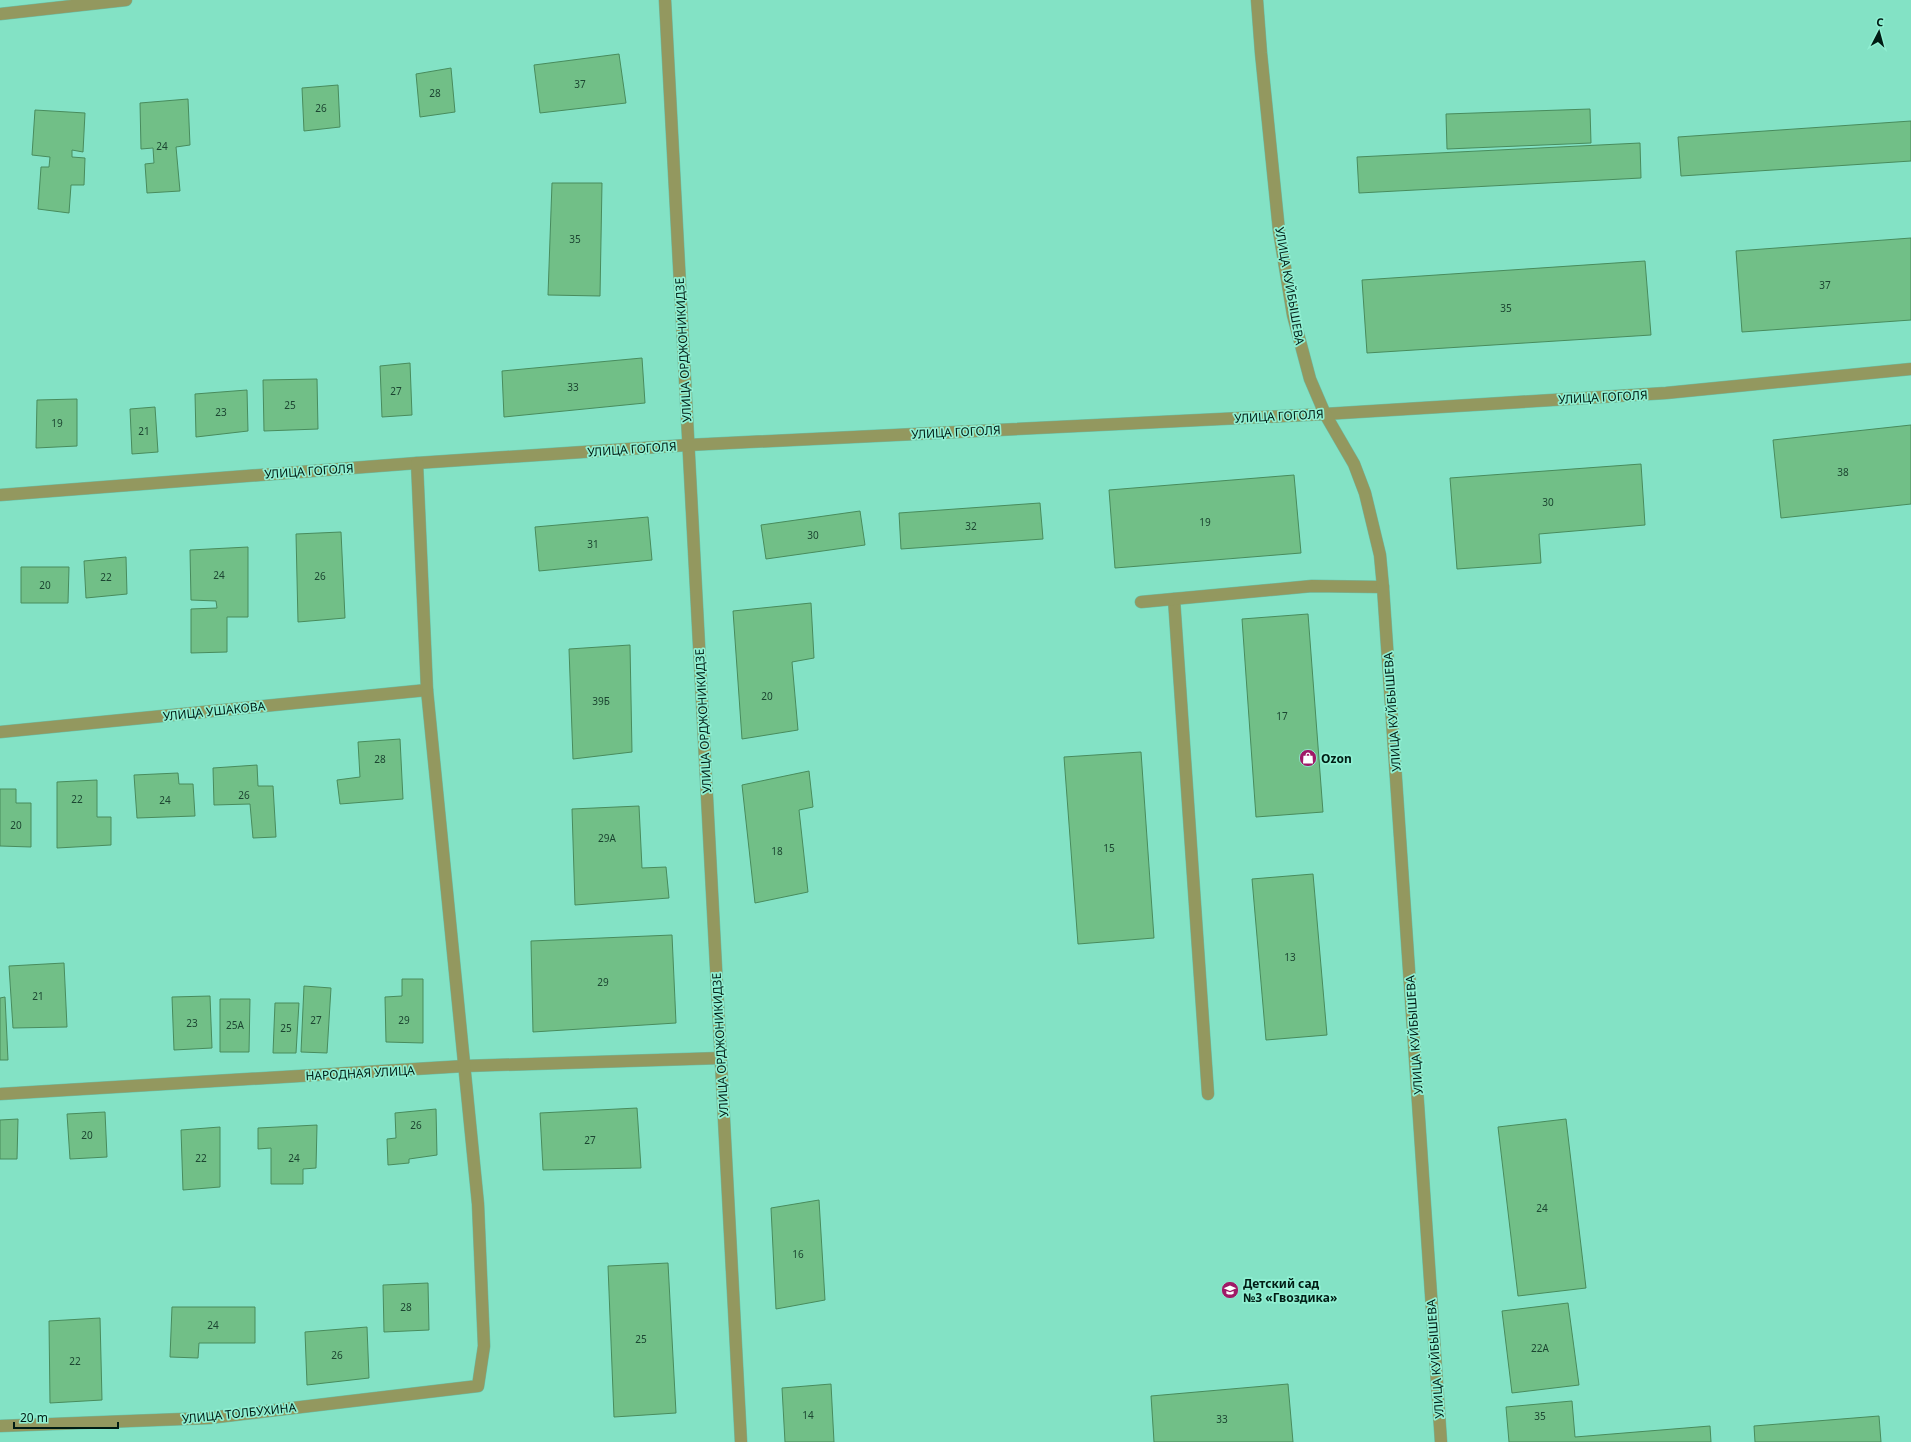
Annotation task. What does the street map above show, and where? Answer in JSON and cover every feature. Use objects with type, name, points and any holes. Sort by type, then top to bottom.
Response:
[{"type":"street","points":[[0,14],[126,0]]},
{"type":"street","name":"УЛИЦА ОРДЖОНИКИДЗЕ","points":[[665,0],[741,1442]]},
{"type":"street","name":"УЛИЦА КУЙБЫШЕВА","points":[[1257,0],[1279,231],[1293,315],[1310,379],[1325,414],[1354,464],[1365,493],[1380,555],[1384,587],[1441,1442]]},
{"type":"street","name":"УЛИЦА ГОГОЛЯ","points":[[0,495],[417,463],[688,446],[1325,414],[1666,393],[1911,369]]},
{"type":"street","points":[[417,463],[427,690],[465,1066]]},
{"type":"street","points":[[1141,602],[1312,586],[1384,587]]},
{"type":"street","points":[[1174,599],[1208,1094]]},
{"type":"street","name":"УЛИЦА УШАКОВА","points":[[0,732],[427,690]]},
{"type":"street","name":"НАРОДНАЯ УЛИЦА","points":[[0,1094],[465,1066],[721,1058]]},
{"type":"street","name":"УЛИЦА ТОЛБУХИНА","points":[[0,1426],[209,1418],[478,1386],[484,1346],[478,1204],[465,1066]]},
{"type":"building","points":[[619,54],[626,103],[540,113],[534,65]]},
{"type":"building","points":[[451,68],[455,112],[420,117],[416,74]]},
{"type":"building","points":[[338,85],[340,127],[304,131],[302,88]]},
{"type":"building","points":[[188,99],[190,145],[176,147],[180,191],[147,193],[145,164],[154,163],[153,148],[141,149],[140,103]]},
{"type":"building","points":[[1590,109],[1591,143],[1447,149],[1446,114]]},
{"type":"building","points":[[35,110],[85,113],[83,152],[72,150],[72,157],[85,158],[84,185],[71,185],[69,213],[38,209],[41,167],[49,167],[50,157],[32,155]]},
{"type":"building","points":[[1911,121],[1911,161],[1681,176],[1678,137]]},
{"type":"building","points":[[1640,143],[1641,178],[1359,193],[1357,157]]},
{"type":"building","points":[[552,183],[602,183],[600,296],[548,295]]},
{"type":"building","points":[[1911,238],[1911,320],[1742,332],[1736,251]]},
{"type":"building","points":[[1645,261],[1651,335],[1367,353],[1362,280]]},
{"type":"building","points":[[642,358],[645,403],[504,417],[502,371]]},
{"type":"building","points":[[410,363],[412,415],[382,417],[380,366]]},
{"type":"building","points":[[317,379],[318,429],[264,431],[263,380]]},
{"type":"building","points":[[247,390],[248,431],[196,437],[195,394]]},
{"type":"building","points":[[77,399],[77,446],[36,448],[37,400]]},
{"type":"building","points":[[155,407],[158,452],[132,454],[130,409]]},
{"type":"building","points":[[1911,425],[1911,504],[1781,518],[1773,440]]},
{"type":"building","points":[[1641,464],[1645,525],[1539,534],[1541,563],[1457,569],[1450,478]]},
{"type":"building","points":[[1294,475],[1301,553],[1115,568],[1109,490]]},
{"type":"building","points":[[1040,503],[1043,539],[901,549],[899,513]]},
{"type":"building","points":[[860,511],[865,545],[766,559],[761,525]]},
{"type":"building","points":[[648,517],[652,560],[539,571],[535,527]]},
{"type":"building","points":[[341,532],[345,618],[298,622],[296,534]]},
{"type":"building","points":[[248,547],[248,617],[227,617],[227,652],[191,653],[191,609],[217,608],[216,601],[191,600],[190,550]]},
{"type":"building","points":[[126,557],[127,594],[86,598],[84,561]]},
{"type":"building","points":[[21,567],[69,567],[68,603],[21,603]]},
{"type":"building","points":[[811,603],[814,658],[792,662],[798,730],[742,739],[733,611]]},
{"type":"building","points":[[1308,614],[1323,812],[1256,817],[1242,619]]},
{"type":"building","points":[[630,645],[632,752],[573,759],[569,649]]},
{"type":"building","points":[[400,739],[403,799],[340,804],[337,780],[360,777],[358,742]]},
{"type":"building","points":[[1141,752],[1154,938],[1078,944],[1064,757]]},
{"type":"building","points":[[257,765],[258,786],[273,786],[276,837],[253,838],[250,804],[214,805],[213,768]]},
{"type":"building","points":[[809,771],[813,807],[799,810],[808,892],[755,903],[742,785]]},
{"type":"building","points":[[178,773],[179,784],[193,784],[195,816],[137,818],[134,775]]},
{"type":"building","points":[[97,780],[97,817],[111,817],[111,845],[57,848],[57,782]]},
{"type":"building","points":[[0,789],[16,789],[16,803],[31,803],[31,847],[0,846]]},
{"type":"building","points":[[639,806],[642,868],[666,867],[669,898],[575,905],[572,809]]},
{"type":"building","points":[[1313,874],[1327,1035],[1266,1040],[1252,879]]},
{"type":"building","points":[[672,935],[676,1023],[533,1032],[531,941]]},
{"type":"building","points":[[64,963],[67,1027],[13,1028],[9,966]]},
{"type":"building","points":[[402,979],[423,979],[423,1043],[386,1042],[385,997],[402,996]]},
{"type":"building","points":[[304,986],[331,988],[327,1053],[301,1052]]},
{"type":"building","points":[[210,996],[212,1048],[174,1050],[172,997]]},
{"type":"building","points":[[5,997],[8,1060],[0,1060],[0,998]]},
{"type":"building","points":[[220,999],[250,999],[249,1052],[220,1052]]},
{"type":"building","points":[[275,1003],[299,1003],[296,1053],[273,1053]]},
{"type":"building","points":[[637,1108],[641,1168],[543,1170],[540,1113]]},
{"type":"building","points":[[436,1109],[437,1155],[409,1159],[409,1163],[388,1165],[387,1139],[396,1138],[395,1113]]},
{"type":"building","points":[[105,1112],[107,1157],[70,1159],[67,1114]]},
{"type":"building","points":[[18,1119],[17,1159],[0,1159],[0,1120]]},
{"type":"building","points":[[1566,1119],[1586,1288],[1518,1296],[1498,1127]]},
{"type":"building","points":[[317,1125],[316,1168],[303,1169],[303,1184],[271,1184],[271,1148],[258,1149],[258,1128]]},
{"type":"building","points":[[220,1127],[220,1187],[183,1190],[181,1130]]},
{"type":"building","points":[[819,1200],[825,1300],[776,1309],[771,1208]]},
{"type":"building","points":[[668,1263],[676,1413],[614,1417],[608,1266]]},
{"type":"building","points":[[428,1283],[429,1330],[384,1332],[383,1285]]},
{"type":"building","points":[[1568,1303],[1579,1385],[1512,1393],[1502,1311]]},
{"type":"building","points":[[172,1307],[255,1307],[255,1343],[199,1343],[198,1358],[170,1357]]},
{"type":"building","points":[[100,1318],[102,1400],[50,1403],[49,1321]]},
{"type":"building","points":[[367,1327],[369,1378],[307,1385],[305,1332]]},
{"type":"building","points":[[831,1384],[834,1442],[785,1442],[782,1388]]},
{"type":"building","points":[[1288,1384],[1293,1442],[1154,1442],[1151,1396]]},
{"type":"building","points":[[1572,1401],[1575,1437],[1710,1426],[1711,1442],[1509,1442],[1506,1407]]},
{"type":"building","points":[[1879,1416],[1881,1442],[1755,1442],[1754,1426]]},
{"type":"place","name":"Ozon","points":[[1308,758]]},
{"type":"place","name":"Детский сад №3 «Гвоздика»","points":[[1230,1290]]}]
